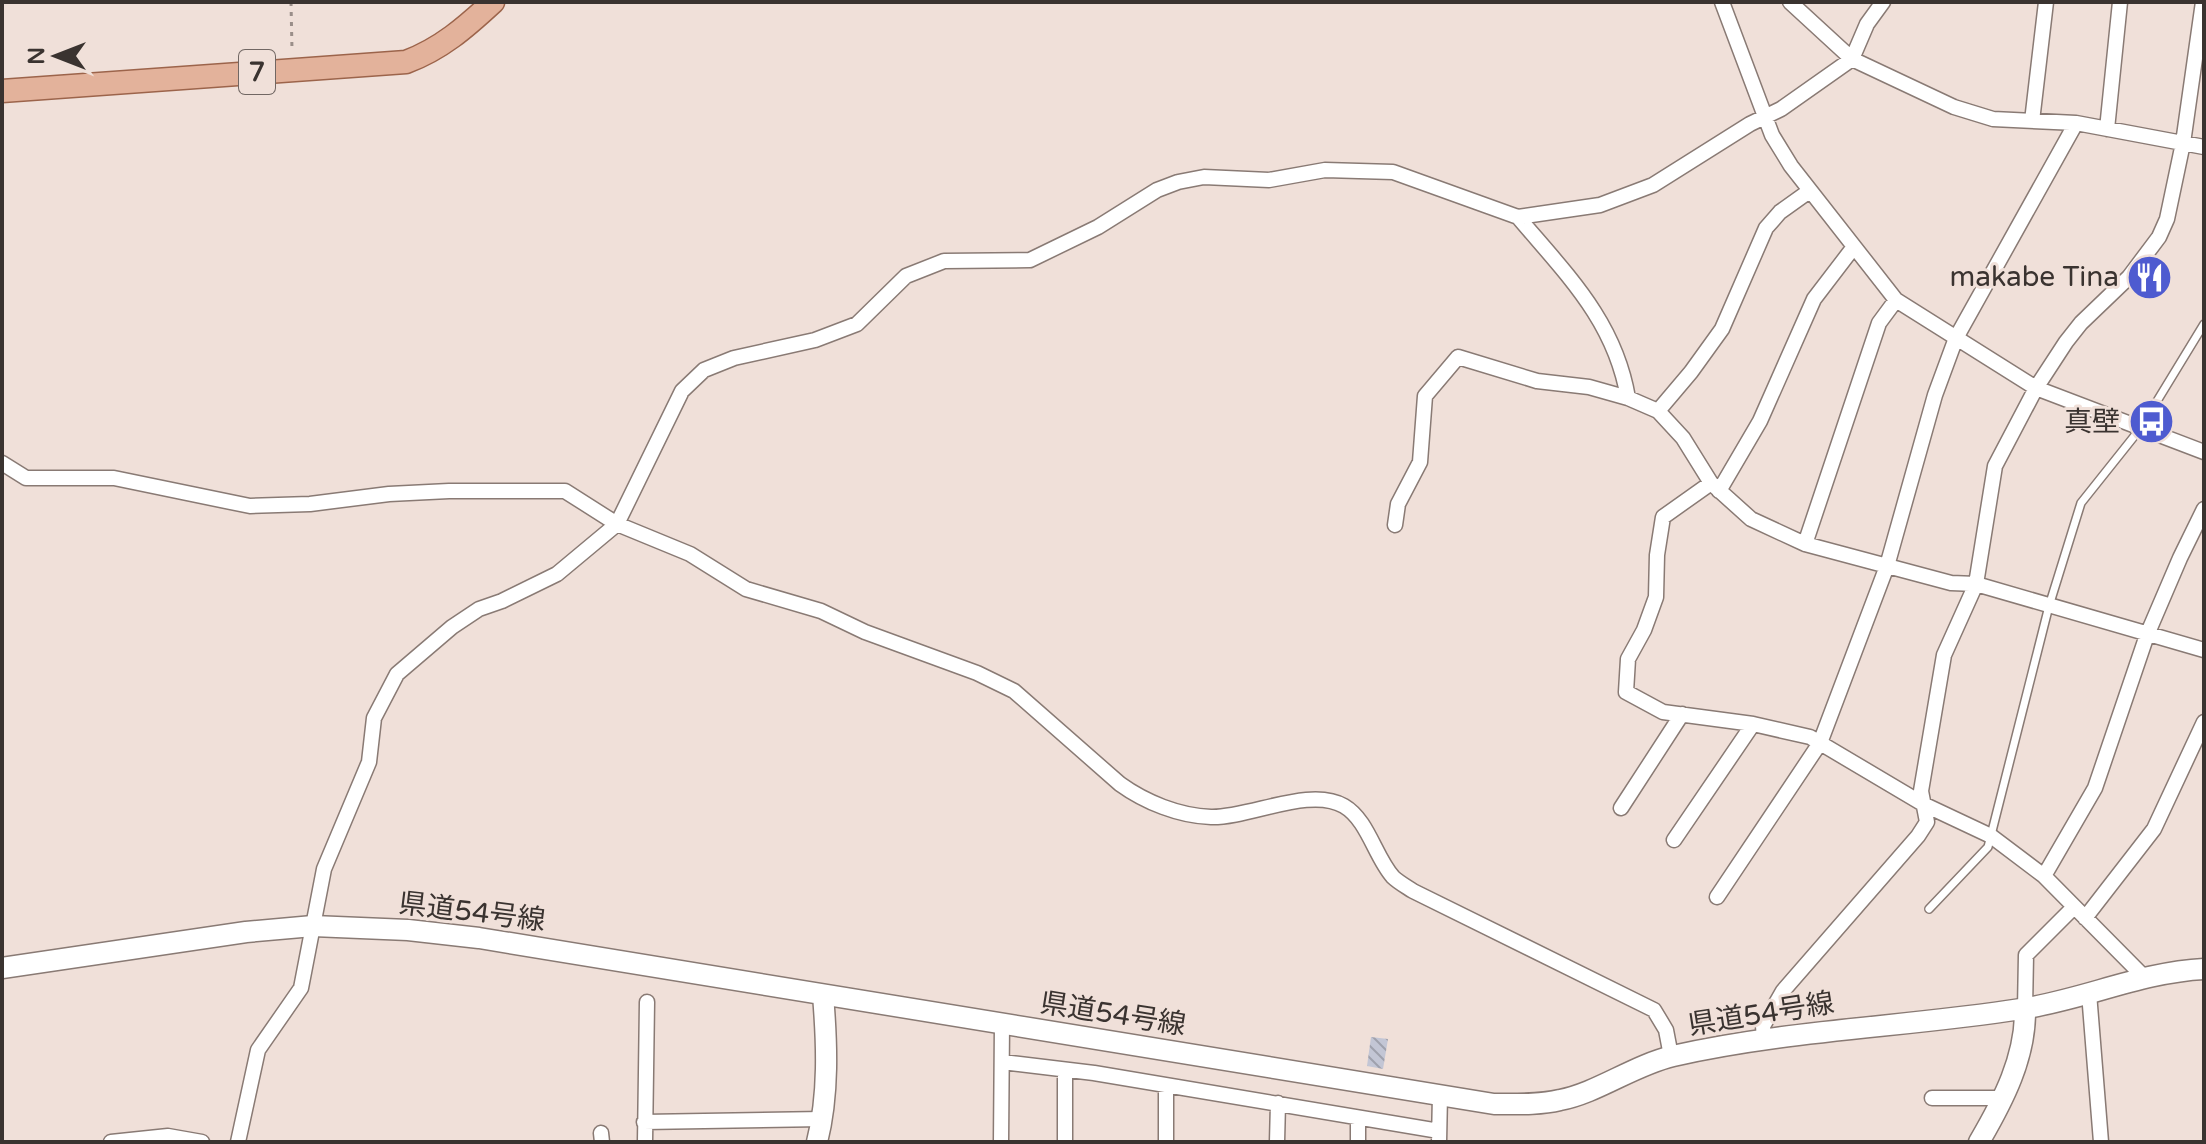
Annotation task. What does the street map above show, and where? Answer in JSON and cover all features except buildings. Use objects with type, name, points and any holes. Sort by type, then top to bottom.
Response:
[{"type":"main road","name":"7","points":[[2,91],[406,62],[431,53],[466,28],[493,2]]},
{"type":"main road","name":"県道54号線","points":[[2,968],[246,932],[313,926],[408,930],[479,938],[1494,1104],[1563,1100],[1671,1056],[1764,1039],[2025,1009],[2145,978],[2204,968]]},
{"type":"main road","points":[[817,1142],[823,1119],[826,1036],[823,995]]},
{"type":"main road","points":[[1979,1142],[2005,1098],[2025,1032],[2025,1009]]},
{"type":"street","points":[[1722,2],[1772,135],[1808,192],[1896,300],[2036,388],[2204,452]]},
{"type":"street","points":[[1790,2],[1852,59],[1954,107],[1993,119],[2076,123],[2204,147]]},
{"type":"street","points":[[238,1142],[258,1050],[301,988],[324,869],[369,762],[374,718],[397,674],[452,627],[479,609],[557,574],[617,524],[682,391],[704,370],[734,358],[815,340],[857,324],[906,276],[944,261],[1030,260],[1098,227],[1157,190],[1204,177],[1269,180],[1325,170],[1393,172],[1518,217],[1600,205],[1653,185],[1781,109],[1852,59],[1867,24],[1883,2]]},
{"type":"street","points":[[2032,121],[2046,2]]},
{"type":"street","points":[[2107,129],[2120,2]]},
{"type":"street","points":[[1764,1039],[1763,1026],[1783,991],[1927,822],[1921,791],[1944,655],[1976,584],[1995,466],[2036,388],[2074,333],[2129,277],[2159,237],[2167,219],[2183,143],[2203,2]]},
{"type":"street","points":[[1717,897],[1820,743],[1887,566],[1935,395],[1956,338],[2076,123]]},
{"type":"street","points":[[1658,411],[1722,329],[1766,228],[1780,212],[1808,192]]},
{"type":"street","points":[[1518,217],[1591,303],[1610,336],[1624,373],[1628,398]]},
{"type":"street","points":[[1853,248],[1814,299],[1760,421],[1715,487],[1663,517],[1657,555],[1656,597],[1644,630],[1628,659],[1626,692],[1663,712],[1753,724],[1810,737],[1923,804],[1991,836],[2044,876],[2145,978]]},
{"type":"street","points":[[1805,544],[1879,323],[1896,300]]},
{"type":"street","points":[[1395,525],[1398,504],[1420,462],[1425,396],[1458,357],[1537,381],[1589,387],[1628,398],[1658,411],[1683,438],[1715,487],[1751,519],[1805,544],[1951,583],[1976,584],[2204,650]]},
{"type":"street","points":[[2,463],[26,478],[114,478],[250,506],[310,504],[389,494],[449,491],[565,491],[617,524],[690,554],[746,589],[821,611],[865,632],[977,673],[1014,691],[1137,796],[1178,812],[1211,817],[1246,814],[1283,804],[1327,799],[1346,807],[1393,876],[1413,891],[1654,1010],[1666,1030],[1671,1056]]},
{"type":"street","points":[[2044,876],[2095,788],[2147,635],[2204,509]]},
{"type":"street","points":[[1621,808],[1682,714]]},
{"type":"street","points":[[2085,918],[2154,829],[2204,722]]},
{"type":"street","points":[[1674,840],[1753,724]]},
{"type":"street","points":[[2025,1009],[2026,955],[2074,907]]},
{"type":"street","points":[[2089,993],[2101,1142]]},
{"type":"street","points":[[645,1142],[647,1002]]},
{"type":"street","points":[[1001,1142],[1002,1024]]},
{"type":"street","points":[[1002,1062],[1094,1073],[1278,1103],[1439,1137],[1440,1095]]},
{"type":"street","points":[[1065,1070],[1065,1142]]},
{"type":"street","points":[[1166,1087],[1166,1142]]},
{"type":"street","points":[[1932,1098],[2005,1098]]},
{"type":"street","points":[[1277,1142],[1278,1103]]},
{"type":"street","points":[[1358,1118],[1358,1142]]},
{"type":"street","points":[[644,1122],[823,1119]]},
{"type":"street","points":[[111,1142],[168,1136],[202,1142]]},
{"type":"lane","points":[[1929,909],[1988,847],[2049,606],[2081,503],[2140,429],[2204,324]]},
{"type":"path","points":[[291,2],[292,69]]},
{"type":"place","name":"makabe Tina","points":[[2150,277]]},
{"type":"place","name":"真壁","points":[[2151,422]]}]
